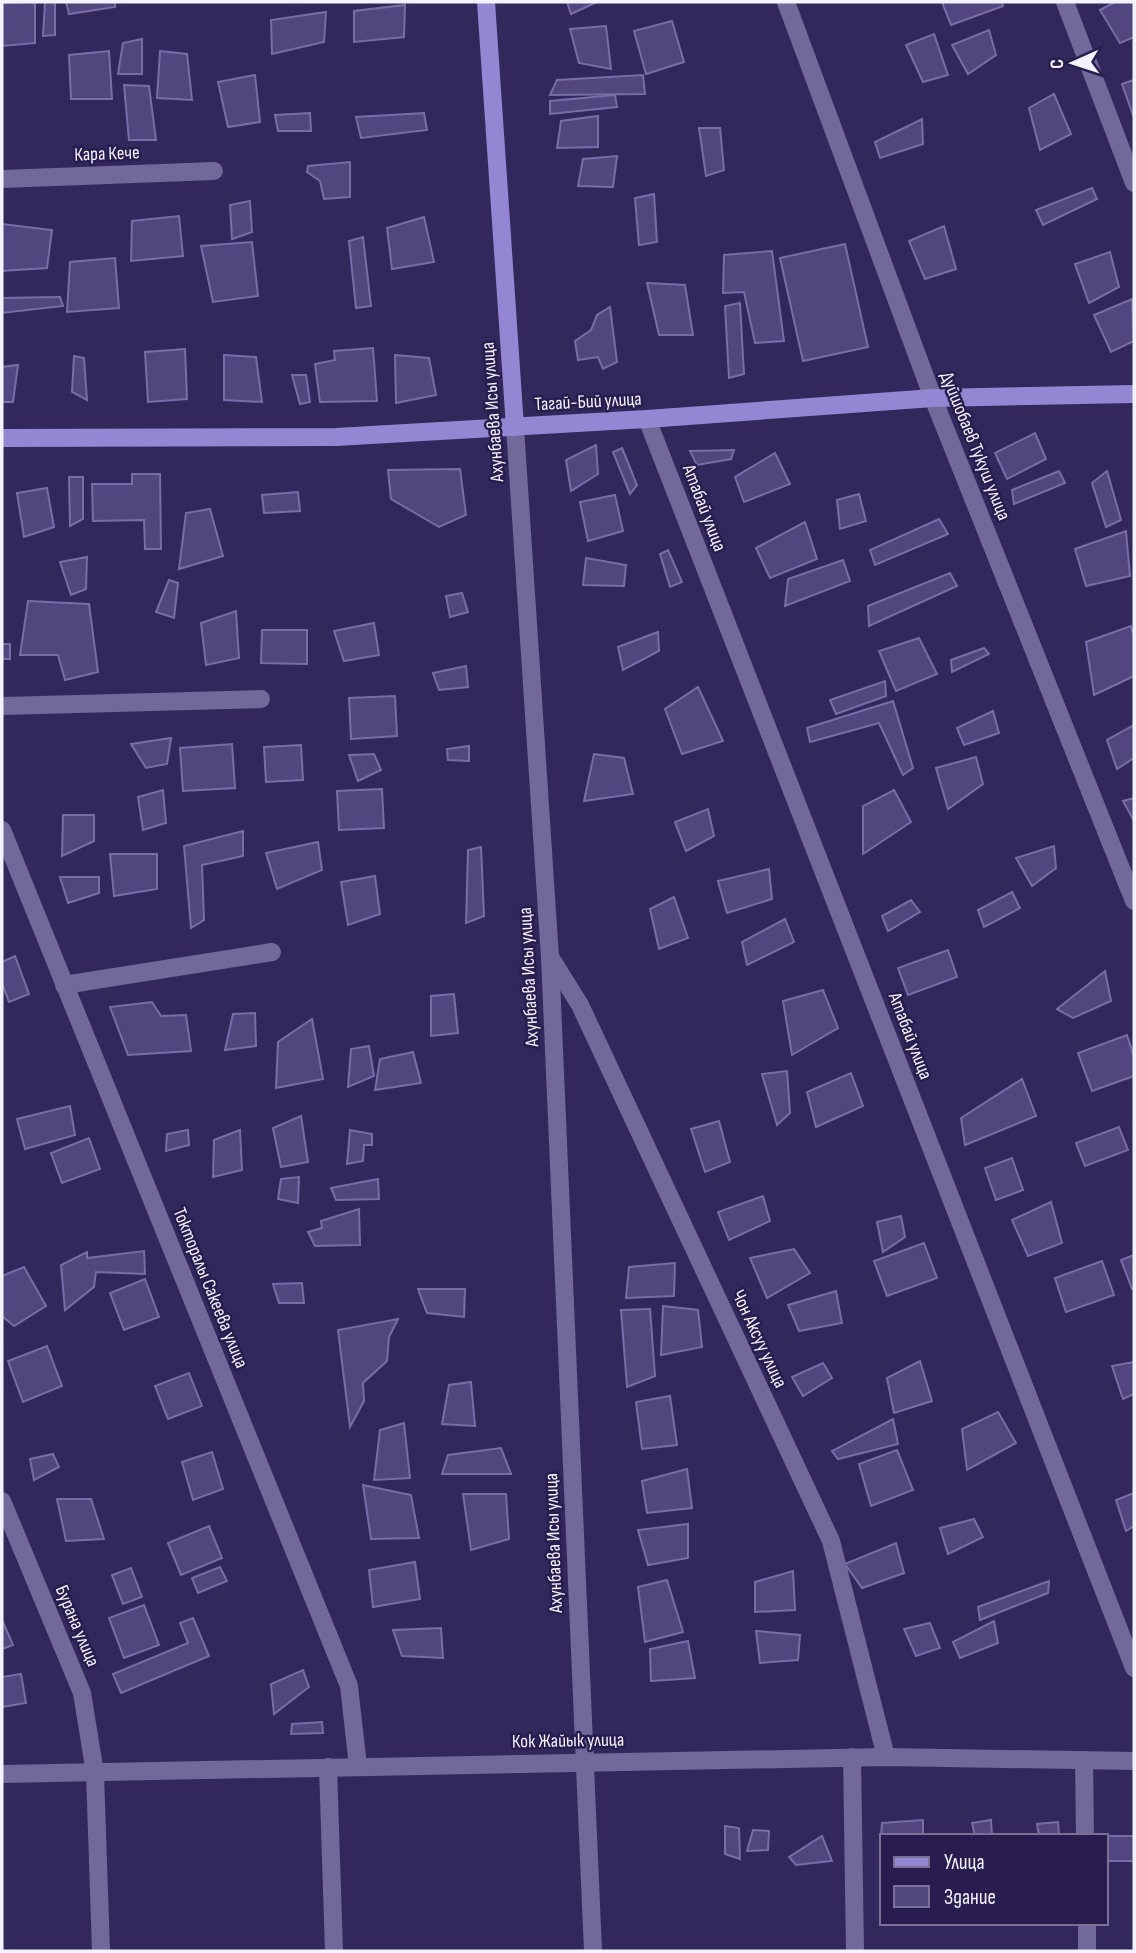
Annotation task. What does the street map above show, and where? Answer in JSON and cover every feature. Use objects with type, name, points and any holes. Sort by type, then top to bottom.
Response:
[{"type":"street","name":"Ахунбаева Исы улица","points":[[486,2],[550,957],[593,1951]]},
{"type":"street","name":"Дуйшобаев Тукуш улица","points":[[786,2],[933,398],[1134,901]]},
{"type":"street","points":[[1065,2],[1134,183]]},
{"type":"street","name":"Кара Кече","points":[[2,179],[214,171]]},
{"type":"street","name":"Тагай-Бий улица","points":[[2,438],[336,437],[647,419],[933,398],[1134,394]]},
{"type":"street","name":"Атабай улица","points":[[647,419],[1134,1668]]},
{"type":"street","points":[[2,706],[261,699]]},
{"type":"street","name":"Токторалы Сакеева улица","points":[[2,831],[349,1686],[358,1766]]},
{"type":"street","points":[[64,985],[272,952]]},
{"type":"street","name":"Чон Аксуу улица","points":[[550,957],[580,1005],[831,1541],[886,1757]]},
{"type":"street","name":"Бурана улица","points":[[2,1501],[82,1693],[95,1773],[101,1951]]},
{"type":"street","points":[[852,1757],[855,1951]]},
{"type":"street","name":"Кок Жайык улица","points":[[2,1774],[852,1757],[1134,1760]]},
{"type":"street","points":[[1084,1760],[1085,1834]]},
{"type":"street","points":[[328,1767],[334,1951]]},
{"type":"street","points":[[1087,1925],[1087,1951]]},
{"type":"building","points":[[35,2],[35,43],[2,46],[2,3]]},
{"type":"building","points":[[45,2],[55,2],[55,35],[43,36]]},
{"type":"building","points":[[66,2],[115,2],[115,7],[69,14]]},
{"type":"building","points":[[567,2],[597,2],[571,14]]},
{"type":"building","points":[[942,2],[1002,2],[1003,6],[951,25]]},
{"type":"building","points":[[1115,2],[1134,2],[1134,37],[1120,43],[1100,10]]},
{"type":"building","points":[[405,5],[404,37],[354,42],[354,11]]},
{"type":"building","points":[[326,12],[324,42],[272,54],[271,20]]},
{"type":"building","points":[[672,21],[684,62],[646,74],[634,31]]},
{"type":"building","points":[[606,26],[611,69],[579,63],[570,29]]},
{"type":"building","points":[[989,30],[996,55],[968,74],[952,45]]},
{"type":"building","points":[[934,34],[948,75],[923,82],[906,45]]},
{"type":"building","points":[[142,39],[142,74],[118,74],[123,43]]},
{"type":"building","points":[[109,51],[112,99],[71,99],[69,55]]},
{"type":"building","points":[[160,51],[187,54],[192,100],[157,98]]},
{"type":"building","points":[[255,75],[260,122],[228,127],[218,82]]},
{"type":"building","points":[[643,75],[645,94],[550,95],[557,80]]},
{"type":"building","points":[[1134,80],[1134,118],[1122,84]]},
{"type":"building","points":[[124,85],[149,86],[156,140],[129,140]]},
{"type":"building","points":[[1054,94],[1071,134],[1040,150],[1029,108]]},
{"type":"building","points":[[615,95],[617,107],[550,114],[550,101]]},
{"type":"building","points":[[310,113],[311,131],[278,131],[275,115]]},
{"type":"building","points":[[424,113],[427,130],[361,138],[356,117]]},
{"type":"building","points":[[598,116],[598,147],[557,148],[561,121]]},
{"type":"building","points":[[922,119],[923,144],[880,158],[875,142]]},
{"type":"building","points":[[699,128],[720,128],[724,170],[706,176]]},
{"type":"building","points":[[617,156],[613,187],[578,186],[583,159]]},
{"type":"building","points":[[350,162],[350,197],[324,199],[320,181],[307,172],[308,166]]},
{"type":"building","points":[[1092,188],[1097,199],[1043,225],[1036,210]]},
{"type":"building","points":[[654,194],[657,242],[639,245],[635,198]]},
{"type":"building","points":[[250,201],[252,232],[232,239],[230,205]]},
{"type":"building","points":[[179,216],[183,256],[131,261],[132,221]]},
{"type":"building","points":[[424,217],[434,262],[392,269],[387,228]]},
{"type":"building","points":[[2,224],[52,230],[47,268],[2,271]]},
{"type":"building","points":[[944,226],[956,269],[925,279],[909,241]]},
{"type":"building","points":[[363,237],[371,306],[356,308],[349,241]]},
{"type":"building","points":[[252,242],[258,296],[213,302],[201,246]]},
{"type":"building","points":[[845,244],[868,347],[803,361],[780,258]]},
{"type":"building","points":[[772,251],[784,341],[755,343],[744,292],[723,293],[724,255]]},
{"type":"building","points":[[1110,252],[1119,287],[1089,303],[1075,264]]},
{"type":"building","points":[[115,258],[119,308],[67,312],[70,262]]},
{"type":"building","points":[[647,283],[685,285],[693,335],[659,335]]},
{"type":"building","points":[[60,297],[63,306],[2,313],[2,298]]},
{"type":"building","points":[[1132,299],[1134,341],[1111,352],[1094,315]]},
{"type":"building","points":[[740,303],[744,374],[729,378],[725,306]]},
{"type":"building","points":[[610,307],[617,362],[603,369],[598,357],[578,360],[575,341],[591,330],[597,315]]},
{"type":"building","points":[[373,348],[377,401],[320,402],[315,364],[335,360],[334,351]]},
{"type":"building","points":[[185,349],[187,399],[148,402],[145,352]]},
{"type":"building","points":[[224,355],[256,357],[262,402],[224,400]]},
{"type":"building","points":[[395,355],[429,358],[436,395],[396,403]]},
{"type":"building","points":[[74,356],[84,358],[87,400],[72,392]]},
{"type":"building","points":[[18,365],[13,402],[2,402],[2,367]]},
{"type":"building","points":[[292,375],[306,375],[310,402],[300,404]]},
{"type":"building","points":[[1035,433],[1046,459],[1007,479],[995,453]]},
{"type":"building","points":[[596,445],[598,474],[571,491],[566,460]]},
{"type":"building","points":[[622,448],[637,485],[630,494],[613,452]]},
{"type":"building","points":[[734,450],[731,459],[697,465],[690,451]]},
{"type":"building","points":[[775,453],[790,484],[744,502],[735,477]]},
{"type":"building","points":[[460,469],[466,515],[439,527],[391,499],[388,470]]},
{"type":"building","points":[[1059,471],[1065,483],[1014,504],[1012,490]]},
{"type":"building","points":[[1107,471],[1121,520],[1106,527],[1092,483]]},
{"type":"building","points":[[132,474],[160,474],[161,549],[145,549],[144,520],[93,521],[92,484],[132,484]]},
{"type":"building","points":[[69,477],[83,477],[83,519],[70,526]]},
{"type":"building","points":[[47,488],[54,527],[24,537],[17,493]]},
{"type":"building","points":[[298,492],[300,511],[264,513],[262,495]]},
{"type":"building","points":[[859,494],[866,521],[840,529],[837,500]]},
{"type":"building","points":[[615,495],[623,531],[588,541],[580,502]]},
{"type":"building","points":[[210,509],[223,556],[179,569],[186,513]]},
{"type":"building","points":[[939,519],[948,534],[875,565],[870,550]]},
{"type":"building","points":[[805,522],[817,559],[770,578],[756,548]]},
{"type":"building","points":[[1126,531],[1130,576],[1086,586],[1075,549]]},
{"type":"building","points":[[668,550],[682,582],[670,587],[660,554]]},
{"type":"building","points":[[87,557],[86,589],[71,595],[60,562]]},
{"type":"building","points":[[586,558],[626,565],[624,586],[583,585]]},
{"type":"building","points":[[843,560],[850,581],[785,606],[788,579]]},
{"type":"building","points":[[950,573],[957,586],[869,626],[868,606]]},
{"type":"building","points":[[169,580],[178,583],[174,618],[156,612]]},
{"type":"building","points":[[462,593],[468,612],[450,617],[446,596]]},
{"type":"building","points":[[28,601],[89,604],[98,672],[65,680],[58,655],[20,655]]},
{"type":"building","points":[[236,611],[239,658],[206,665],[201,623]]},
{"type":"building","points":[[374,623],[379,655],[344,661],[334,631]]},
{"type":"building","points":[[1131,626],[1134,637],[1134,676],[1094,695],[1086,642]]},
{"type":"building","points":[[262,630],[307,630],[307,664],[261,663]]},
{"type":"building","points":[[658,632],[659,651],[623,670],[618,647]]},
{"type":"building","points":[[919,638],[937,674],[896,691],[879,651]]},
{"type":"building","points":[[2,644],[10,644],[10,659],[2,659]]},
{"type":"building","points":[[984,648],[989,654],[952,672],[951,660]]},
{"type":"building","points":[[466,666],[468,687],[439,690],[433,673]]},
{"type":"building","points":[[885,681],[886,696],[836,714],[830,700]]},
{"type":"building","points":[[698,687],[723,741],[682,754],[665,709]]},
{"type":"building","points":[[395,696],[397,736],[351,739],[349,698]]},
{"type":"building","points":[[893,701],[913,768],[903,775],[879,723],[810,742],[807,728]]},
{"type":"building","points":[[993,711],[999,733],[964,745],[957,728]]},
{"type":"building","points":[[1134,725],[1134,758],[1117,769],[1107,740]]},
{"type":"building","points":[[171,738],[167,764],[146,768],[131,744]]},
{"type":"building","points":[[232,744],[235,788],[183,791],[180,748]]},
{"type":"building","points":[[301,745],[303,780],[266,782],[264,747]]},
{"type":"building","points":[[469,746],[469,761],[448,760],[447,749]]},
{"type":"building","points":[[374,754],[381,770],[358,781],[349,755]]},
{"type":"building","points":[[594,754],[624,758],[633,794],[584,801]]},
{"type":"building","points":[[976,757],[983,784],[948,809],[936,768]]},
{"type":"building","points":[[382,789],[384,828],[339,830],[337,791]]},
{"type":"building","points":[[163,790],[166,823],[143,830],[138,797]]},
{"type":"building","points":[[894,790],[911,822],[863,854],[863,806]]},
{"type":"building","points":[[1134,798],[1134,821],[1123,801]]},
{"type":"building","points":[[708,809],[714,836],[686,851],[675,822]]},
{"type":"building","points":[[63,815],[94,815],[94,841],[62,856]]},
{"type":"building","points":[[243,831],[243,856],[202,865],[204,920],[191,928],[184,846]]},
{"type":"building","points":[[318,842],[322,870],[277,889],[266,853]]},
{"type":"building","points":[[1054,846],[1056,868],[1032,886],[1016,858]]},
{"type":"building","points":[[481,847],[484,916],[466,923],[468,850]]},
{"type":"building","points":[[110,854],[157,854],[157,889],[114,896]]},
{"type":"building","points":[[769,869],[772,899],[727,913],[718,881]]},
{"type":"building","points":[[375,876],[380,914],[348,925],[341,882]]},
{"type":"building","points":[[60,877],[99,877],[99,893],[68,903]]},
{"type":"building","points":[[1012,892],[1020,908],[984,927],[978,910]]},
{"type":"building","points":[[674,897],[688,938],[659,949],[650,909]]},
{"type":"building","points":[[911,900],[920,912],[888,931],[882,916]]},
{"type":"building","points":[[785,919],[794,942],[747,965],[742,942]]},
{"type":"building","points":[[948,950],[957,977],[908,995],[898,968]]},
{"type":"building","points":[[15,956],[29,994],[9,1002],[2,983],[2,962]]},
{"type":"building","points":[[1105,971],[1111,1001],[1073,1018],[1057,1009]]},
{"type":"building","points":[[823,990],[838,1028],[792,1055],[783,1001]]},
{"type":"building","points":[[454,994],[458,1033],[431,1036],[431,996]]},
{"type":"building","points":[[152,1002],[161,1016],[186,1015],[191,1051],[128,1055],[110,1007]]},
{"type":"building","points":[[255,1013],[256,1046],[225,1050],[233,1014]]},
{"type":"building","points":[[312,1019],[323,1079],[276,1088],[278,1042]]},
{"type":"building","points":[[1127,1035],[1134,1057],[1134,1076],[1092,1091],[1078,1053]]},
{"type":"building","points":[[369,1046],[374,1076],[348,1087],[351,1049]]},
{"type":"building","points":[[413,1052],[421,1083],[375,1090],[380,1059]]},
{"type":"building","points":[[787,1071],[790,1113],[777,1125],[762,1074]]},
{"type":"building","points":[[851,1073],[863,1106],[816,1127],[807,1092]]},
{"type":"building","points":[[1022,1079],[1036,1116],[965,1145],[961,1118]]},
{"type":"building","points":[[70,1106],[75,1135],[25,1149],[17,1119]]},
{"type":"building","points":[[301,1116],[308,1162],[281,1167],[273,1128]]},
{"type":"building","points":[[719,1121],[730,1162],[705,1172],[691,1129]]},
{"type":"building","points":[[1119,1127],[1128,1150],[1085,1166],[1076,1143]]},
{"type":"building","points":[[188,1130],[189,1145],[166,1151],[167,1134]]},
{"type":"building","points":[[240,1130],[242,1170],[213,1177],[214,1140]]},
{"type":"building","points":[[350,1130],[372,1134],[372,1145],[364,1145],[363,1161],[347,1164]]},
{"type":"building","points":[[89,1138],[100,1169],[62,1183],[51,1153]]},
{"type":"building","points":[[1012,1158],[1023,1190],[996,1200],[985,1168]]},
{"type":"building","points":[[299,1177],[298,1203],[278,1199],[281,1179]]},
{"type":"building","points":[[378,1179],[379,1199],[336,1200],[331,1188]]},
{"type":"building","points":[[763,1196],[770,1221],[729,1240],[718,1212]]},
{"type":"building","points":[[1051,1202],[1062,1243],[1028,1256],[1012,1220]]},
{"type":"building","points":[[359,1209],[360,1245],[315,1246],[308,1232],[322,1228],[321,1221]]},
{"type":"building","points":[[901,1216],[905,1237],[883,1252],[877,1222]]},
{"type":"building","points":[[924,1243],[937,1278],[887,1296],[874,1261]]},
{"type":"building","points":[[794,1249],[810,1273],[767,1298],[750,1258]]},
{"type":"building","points":[[144,1251],[145,1274],[96,1272],[94,1287],[65,1310],[61,1265],[87,1252],[87,1258]]},
{"type":"building","points":[[1134,1255],[1134,1289],[1132,1289],[1121,1260]]},
{"type":"building","points":[[1102,1261],[1114,1295],[1066,1312],[1055,1278]]},
{"type":"building","points":[[675,1263],[674,1296],[626,1298],[629,1267]]},
{"type":"building","points":[[24,1267],[46,1306],[14,1326],[2,1316],[2,1276]]},
{"type":"building","points":[[145,1279],[159,1317],[124,1330],[110,1293]]},
{"type":"building","points":[[302,1283],[304,1303],[279,1303],[273,1284]]},
{"type":"building","points":[[418,1289],[465,1289],[464,1317],[427,1313]]},
{"type":"building","points":[[836,1291],[842,1323],[799,1331],[788,1305]]},
{"type":"building","points":[[663,1306],[698,1310],[702,1347],[661,1355]]},
{"type":"building","points":[[650,1309],[655,1376],[627,1387],[621,1310]]},
{"type":"building","points":[[398,1319],[389,1337],[387,1361],[363,1383],[364,1401],[350,1427],[338,1330]]},
{"type":"building","points":[[47,1346],[62,1386],[23,1402],[8,1361]]},
{"type":"building","points":[[920,1361],[932,1401],[894,1413],[887,1378]]},
{"type":"building","points":[[1134,1362],[1134,1394],[1123,1399],[1112,1366]]},
{"type":"building","points":[[823,1363],[832,1378],[803,1396],[792,1377]]},
{"type":"building","points":[[189,1373],[202,1406],[168,1419],[155,1386]]},
{"type":"building","points":[[471,1382],[475,1426],[442,1424],[449,1385]]},
{"type":"building","points":[[670,1396],[677,1445],[642,1449],[636,1402]]},
{"type":"building","points":[[998,1412],[1016,1443],[967,1470],[962,1429]]},
{"type":"building","points":[[893,1419],[898,1444],[838,1459],[832,1451]]},
{"type":"building","points":[[404,1423],[410,1478],[374,1480],[380,1430]]},
{"type":"building","points":[[501,1448],[511,1474],[442,1474],[448,1455]]},
{"type":"building","points":[[897,1450],[913,1490],[871,1506],[859,1464]]},
{"type":"building","points":[[212,1452],[223,1489],[193,1500],[182,1462]]},
{"type":"building","points":[[53,1454],[59,1467],[34,1480],[30,1459]]},
{"type":"building","points":[[687,1469],[692,1508],[647,1513],[642,1481]]},
{"type":"building","points":[[363,1485],[411,1495],[419,1538],[371,1539]]},
{"type":"building","points":[[1134,1493],[1134,1526],[1126,1531],[1116,1500]]},
{"type":"building","points":[[463,1494],[506,1494],[509,1539],[471,1550]]},
{"type":"building","points":[[57,1499],[91,1499],[104,1539],[66,1541]]},
{"type":"building","points":[[974,1519],[983,1537],[948,1554],[940,1528]]},
{"type":"building","points":[[688,1524],[688,1558],[648,1565],[638,1530]]},
{"type":"building","points":[[209,1526],[222,1558],[181,1575],[168,1543]]},
{"type":"building","points":[[896,1543],[904,1573],[862,1588],[845,1564]]},
{"type":"building","points":[[415,1562],[420,1599],[373,1607],[369,1570]]},
{"type":"building","points":[[220,1567],[227,1581],[198,1593],[192,1578]]},
{"type":"building","points":[[131,1568],[142,1597],[123,1604],[112,1575]]},
{"type":"building","points":[[793,1571],[795,1610],[755,1612],[755,1582]]},
{"type":"building","points":[[667,1580],[683,1632],[645,1642],[638,1587]]},
{"type":"building","points":[[1049,1581],[1048,1593],[980,1620],[978,1607]]},
{"type":"building","points":[[144,1605],[159,1645],[124,1658],[109,1618]]},
{"type":"building","points":[[193,1618],[209,1656],[121,1693],[113,1674],[188,1643],[180,1623]]},
{"type":"building","points":[[2,1620],[13,1645],[2,1649]]},
{"type":"building","points":[[994,1621],[998,1643],[960,1658],[953,1642]]},
{"type":"building","points":[[930,1623],[940,1648],[916,1656],[904,1629]]},
{"type":"building","points":[[441,1628],[443,1658],[402,1656],[393,1630]]},
{"type":"building","points":[[756,1631],[800,1635],[798,1660],[760,1663]]},
{"type":"building","points":[[688,1641],[695,1678],[651,1681],[650,1649]]},
{"type":"building","points":[[303,1670],[309,1687],[274,1714],[271,1684]]},
{"type":"building","points":[[21,1674],[26,1703],[2,1707],[2,1677]]},
{"type":"building","points":[[322,1722],[323,1733],[291,1734],[292,1724]]},
{"type":"building","points":[[923,1820],[923,1834],[881,1834],[882,1823]]},
{"type":"building","points":[[991,1820],[992,1834],[975,1834],[972,1823]]},
{"type":"building","points":[[1058,1822],[1059,1834],[1039,1834],[1037,1824]]},
{"type":"building","points":[[725,1826],[739,1828],[740,1859],[725,1854]]},
{"type":"building","points":[[753,1830],[769,1831],[768,1850],[747,1851]]},
{"type":"building","points":[[822,1836],[832,1861],[796,1865],[789,1857]]},
{"type":"building","points":[[1108,1836],[1134,1836],[1134,1861],[1108,1861]]}]
